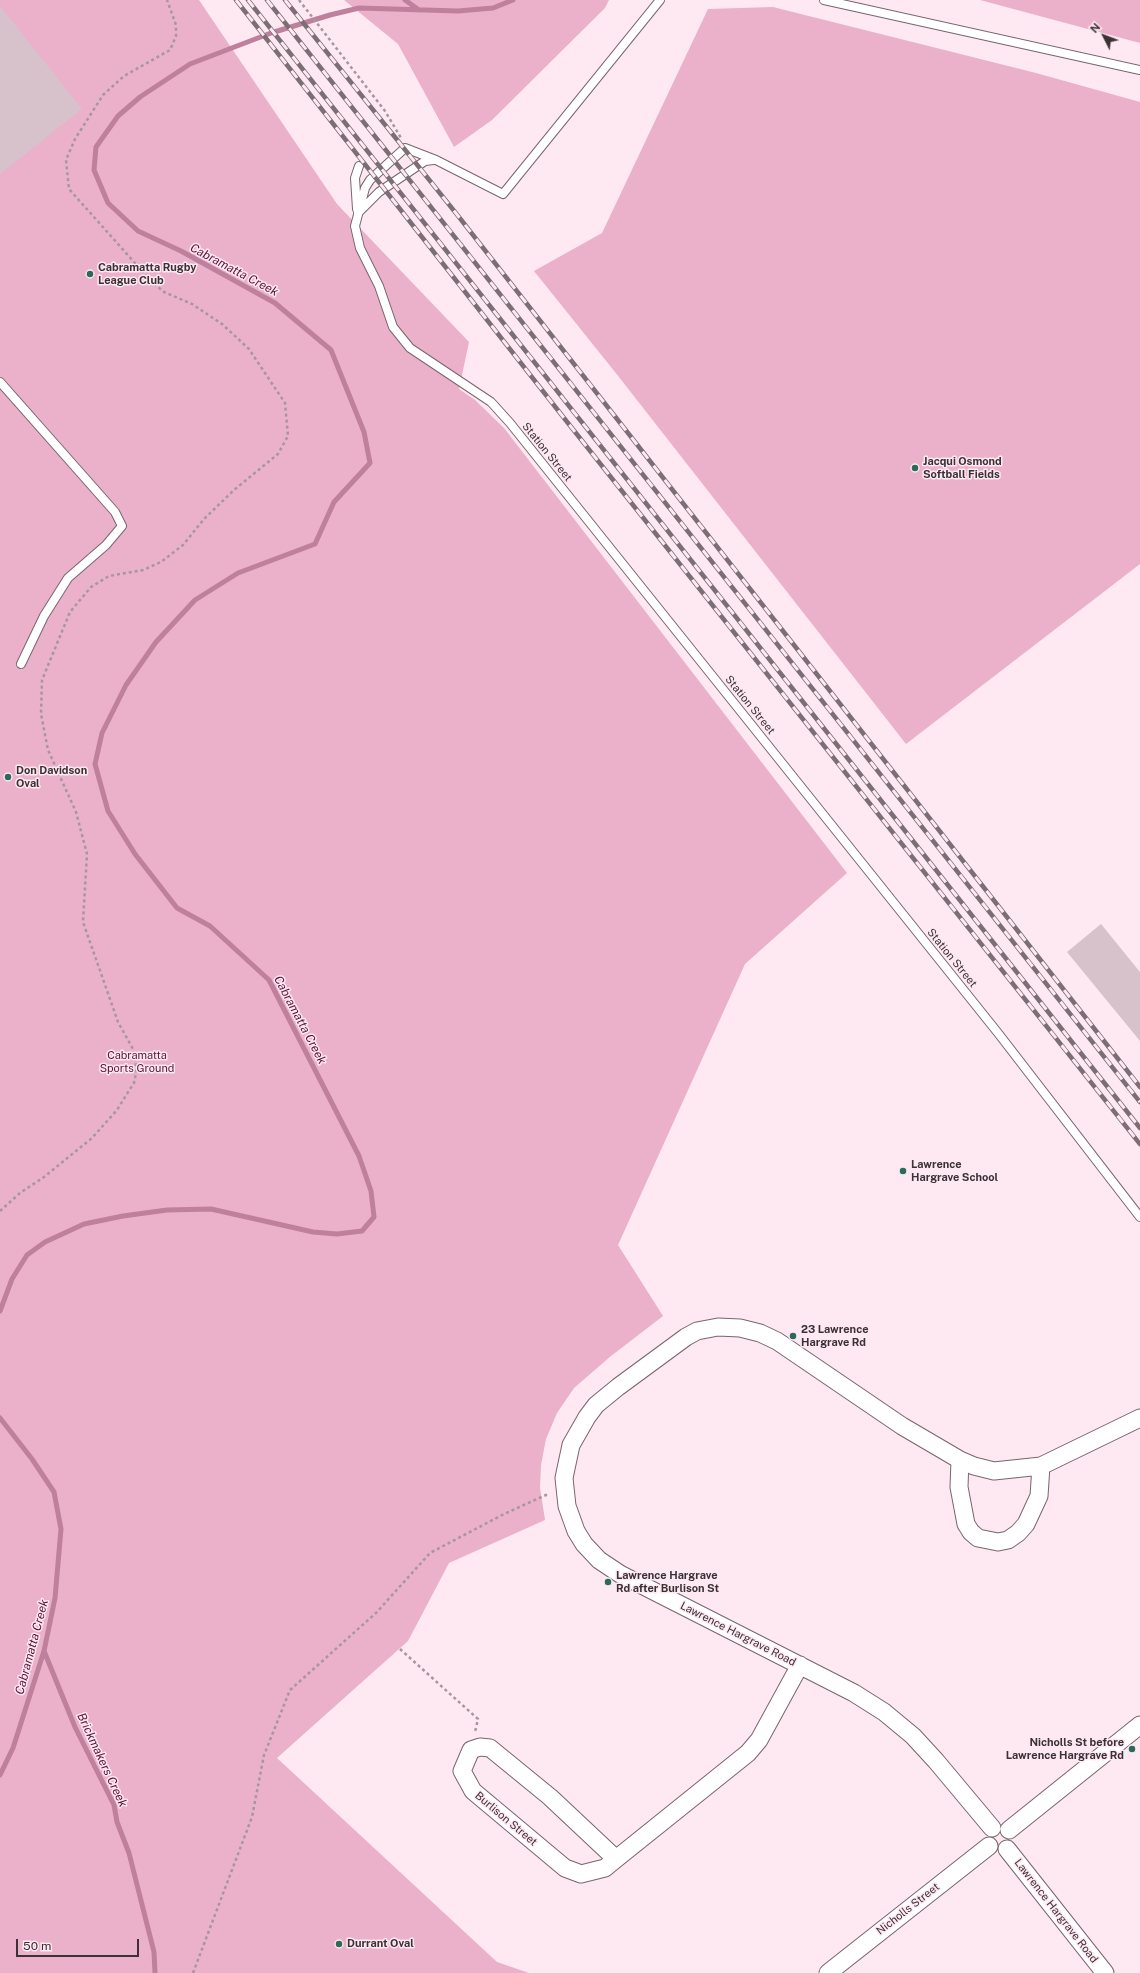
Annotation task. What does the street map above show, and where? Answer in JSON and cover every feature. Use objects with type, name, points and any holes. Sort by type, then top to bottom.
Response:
[{"type":"street","name":"Lawrence Hargrave Road","points":[[992,1828],[936,1761],[899,1724],[854,1693],[620,1574],[599,1560],[584,1544],[576,1531],[565,1495],[564,1478],[571,1445],[578,1430],[596,1405],[686,1337],[697,1331],[718,1327],[740,1328],[753,1331],[777,1341],[902,1426],[960,1460],[974,1466],[994,1471],[1041,1466],[1140,1418]]},
{"type":"street","points":[[960,1460],[959,1487],[966,1524],[971,1532],[978,1538],[998,1542],[1008,1540],[1018,1533],[1026,1524],[1039,1496],[1041,1466]]},
{"type":"street","name":"Burlison Street","points":[[471,1750],[462,1771],[473,1791],[566,1868],[581,1874],[605,1868],[748,1753],[762,1734],[800,1665]]},
{"type":"street","points":[[1009,1830],[1140,1725]]},
{"type":"street","points":[[471,1750],[480,1747],[490,1748],[550,1797],[616,1859]]},
{"type":"street","points":[[1000,1825],[1009,1830],[1013,1840],[1007,1849],[998,1852],[989,1846],[987,1834],[992,1828],[1000,1825]]},
{"type":"street","name":"Nicholls Street","points":[[828,1973],[989,1846]]},
{"type":"street","name":"Lawrence Hargrave Road","points":[[1007,1849],[1105,1973]]},
{"type":"lane","points":[[357,213],[365,188],[370,180],[405,148],[436,160],[503,194],[660,0]]},
{"type":"lane","points":[[824,0],[1140,70]]},
{"type":"lane","points":[[357,213],[379,192],[418,165],[425,161],[436,160]]},
{"type":"lane","points":[[357,213],[355,178],[359,166]]},
{"type":"lane","name":"Station Street","points":[[357,213],[355,226],[360,248],[379,286],[394,327],[410,348],[491,402],[510,423],[993,1027],[1140,1217]]},
{"type":"lane","points":[[0,382],[115,512],[122,526],[106,545],[68,578],[44,616],[21,664]]},
{"type":"path","points":[[0,1211],[20,1193],[44,1177],[92,1138],[117,1110],[134,1080],[136,1066],[133,1049],[118,1022],[83,922],[87,854],[76,812],[48,750],[41,714],[42,680],[70,612],[91,587],[109,576],[143,570],[161,562],[183,545],[204,520],[234,490],[278,454],[288,436],[285,403],[249,349],[222,324],[192,304],[164,292],[150,280],[69,188],[66,160],[75,138],[103,95],[124,76],[170,50],[176,36],[176,25],[167,0]]},
{"type":"path","points":[[299,0],[385,111],[400,134],[405,148]]},
{"type":"path","points":[[193,1973],[252,1817],[264,1754],[290,1690],[376,1613],[430,1553],[504,1514],[546,1495],[565,1495]]},
{"type":"path","points":[[400,1649],[478,1719],[471,1750]]},
{"type":"green space","name":"Cabramatta Sports Ground","points":[[0,0],[199,0],[337,204],[469,342],[459,389],[475,400],[504,428],[847,873],[745,964],[618,1245],[663,1316],[611,1356],[574,1388],[557,1413],[546,1439],[541,1465],[540,1488],[545,1520],[449,1563],[408,1641],[277,1758],[497,1962],[529,1973],[0,1973]]},
{"type":"green space","points":[[344,0],[609,0],[605,8],[492,120],[454,147],[398,44]]},
{"type":"green space","points":[[980,0],[1140,0],[1140,43]]},
{"type":"green space","name":"Jacqui Osmond Softball Fields","points":[[773,7],[1036,73],[1140,102],[1140,564],[906,744],[615,372],[534,271],[602,233],[708,9]]},
{"type":"building","points":[[0,6],[82,109],[0,174]]},
{"type":"building","points":[[1101,924],[1140,972],[1140,1041],[1067,952]]},
{"type":"waterway","points":[[405,0],[419,10]]},
{"type":"waterway","name":"Cabramatta Creek","points":[[0,1311],[12,1279],[27,1255],[45,1242],[84,1224],[123,1216],[167,1210],[211,1209],[313,1232],[337,1234],[362,1231],[374,1217],[371,1191],[359,1156],[269,980],[210,926],[177,908],[135,854],[108,811],[95,764],[102,733],[126,685],[156,642],[195,600],[238,573],[315,544],[334,502],[370,463],[364,432],[331,350],[275,303],[181,251],[138,231],[108,203],[94,170],[96,147],[118,116],[140,97],[190,64],[271,33],[359,8],[458,11],[493,8],[513,0]]},
{"type":"waterway","name":"Cabramatta Creek","points":[[0,1418],[32,1459],[54,1492],[61,1529],[55,1598],[44,1651],[13,1748],[0,1775]]},
{"type":"waterway","name":"Brickmakers Creek","points":[[44,1651],[75,1727],[114,1805],[117,1822],[129,1853],[154,1952],[155,1973]]},
{"type":"railway","points":[[236,0],[564,418],[1140,1144]]},
{"type":"railway","points":[[248,0],[1140,1128]]},
{"type":"railway","points":[[267,0],[1140,1102]]},
{"type":"railway","points":[[285,0],[455,212],[1140,1087]]},
{"type":"place","name":"Cabramatta Rugby League Club","points":[[90,274]]},
{"type":"place","name":"Jacqui Osmond Softball Fields","points":[[915,468]]},
{"type":"place","name":"Don Davidson Oval","points":[[8,777]]},
{"type":"place","name":"Lawrence Hargrave School","points":[[903,1171]]},
{"type":"place","name":"23 Lawrence Hargrave Rd","points":[[793,1336]]},
{"type":"place","name":"Lawrence Hargrave Rd after Burlison St","points":[[608,1582]]},
{"type":"place","name":"Nicholls St before Lawrence Hargrave Rd","points":[[1132,1749]]},
{"type":"place","name":"Durrant Oval","points":[[339,1944]]}]
